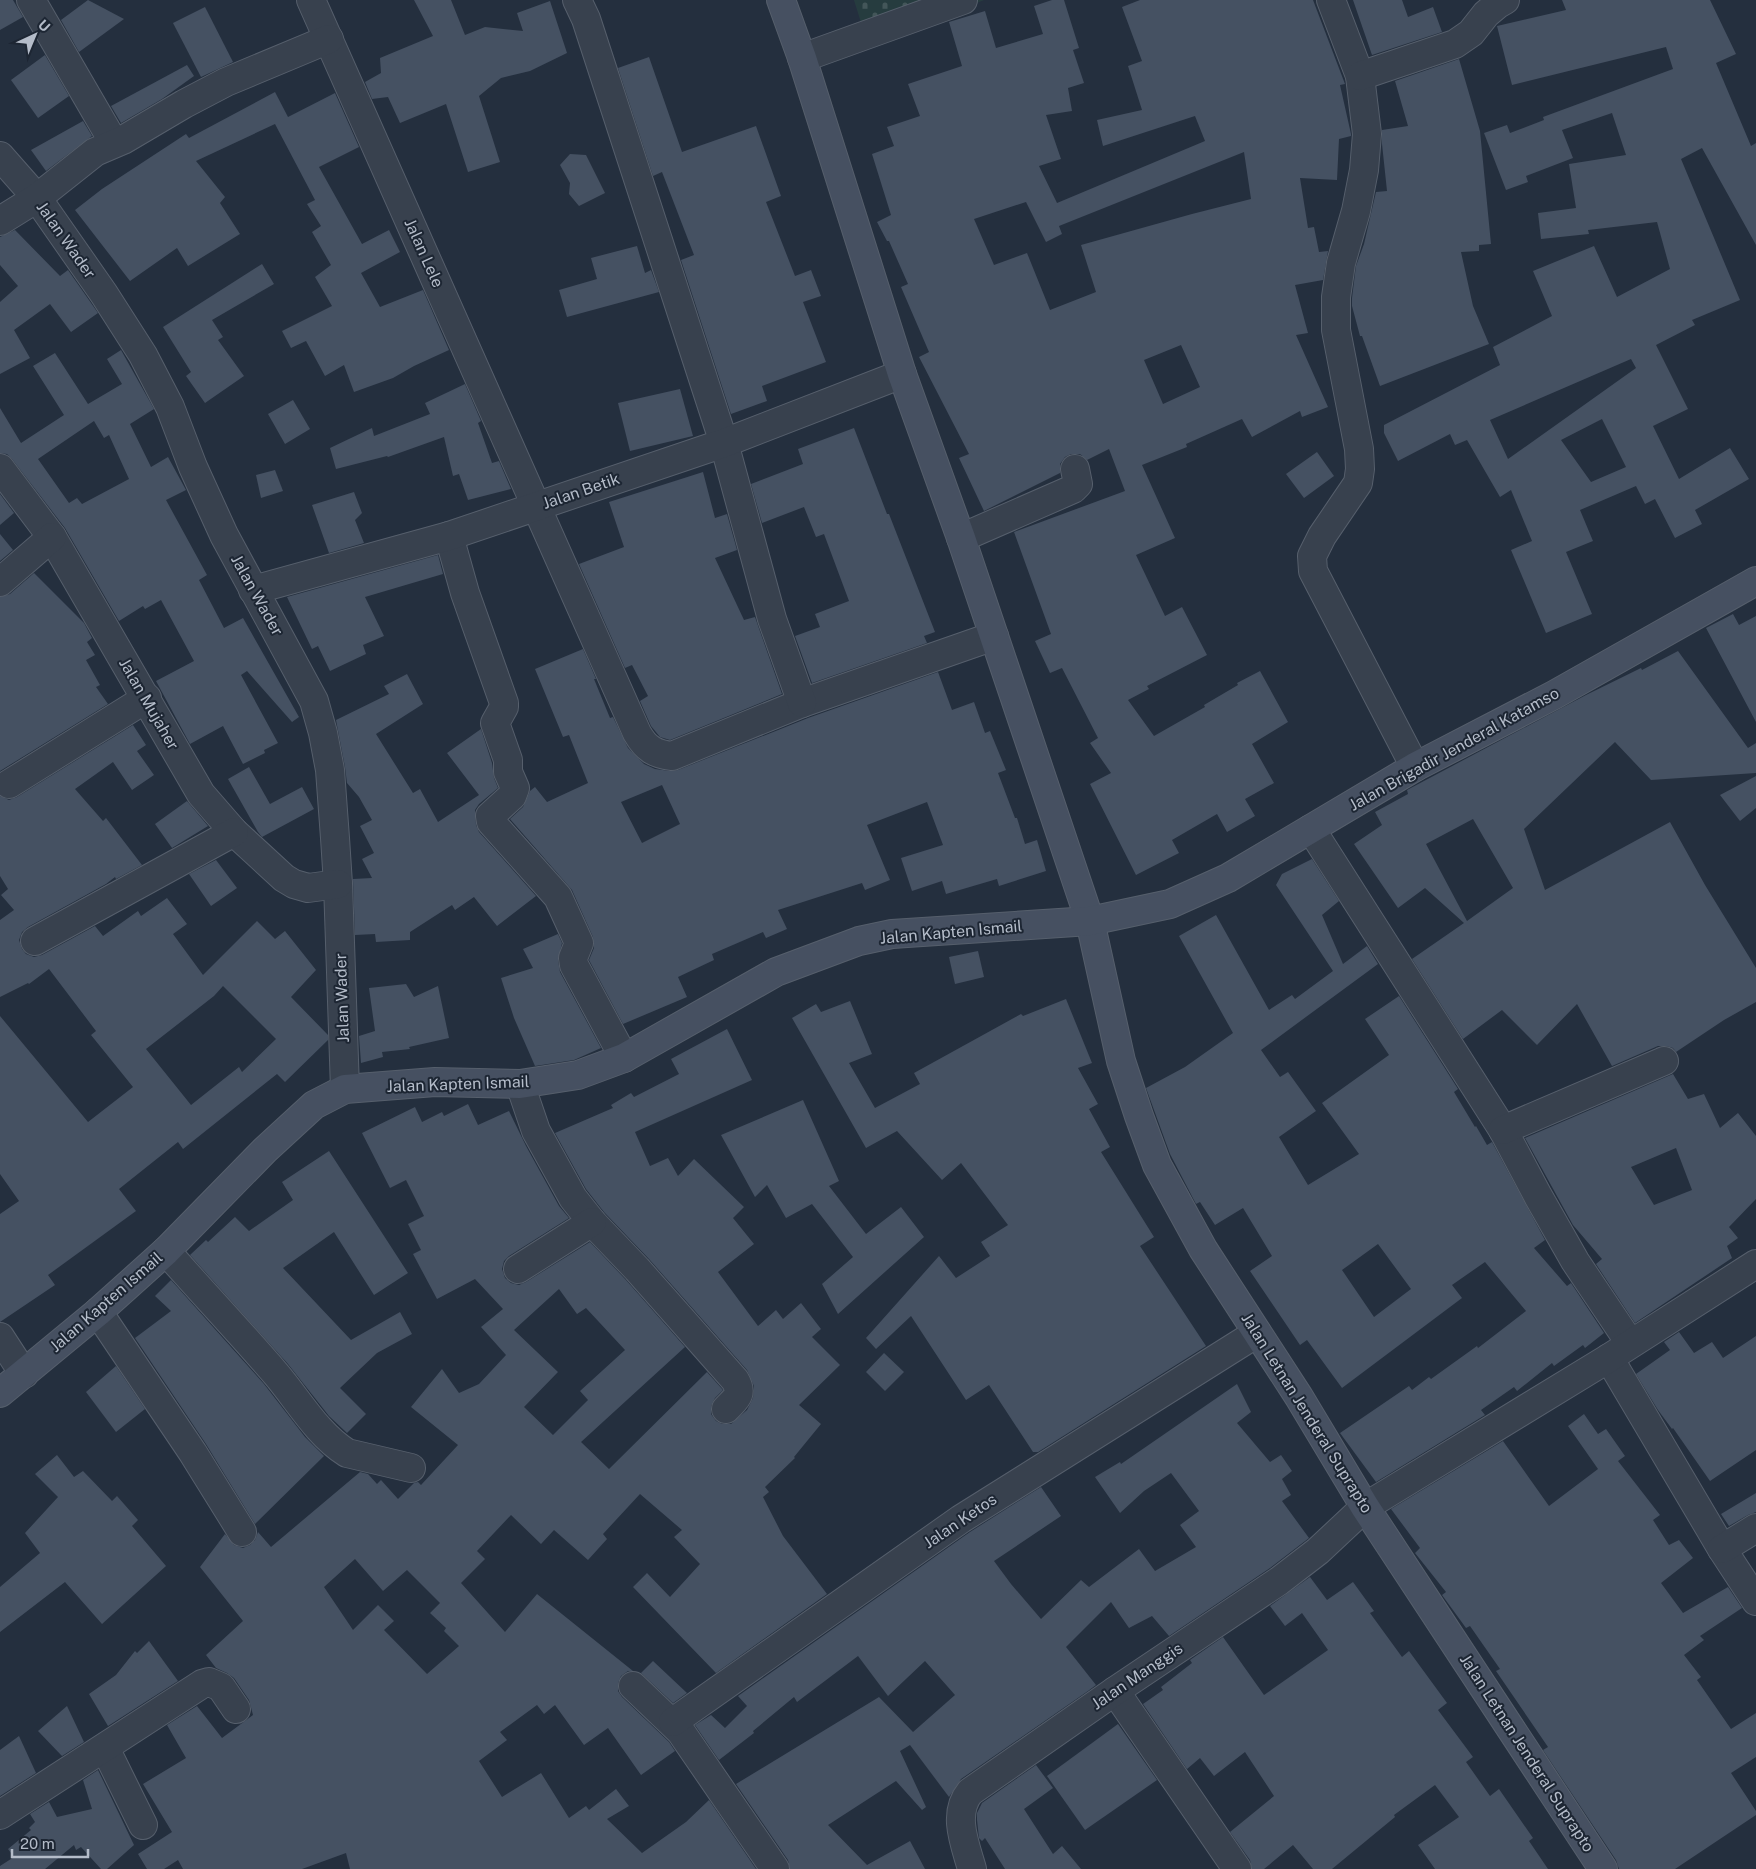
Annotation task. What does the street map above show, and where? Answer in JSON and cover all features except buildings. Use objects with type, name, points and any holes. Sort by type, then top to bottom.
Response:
[{"type":"street","points":[[31,0],[114,143]]},
{"type":"street","name":"Jalan Lele","points":[[311,0],[643,743],[652,751],[672,756],[802,703],[994,636]]},
{"type":"street","points":[[577,0],[586,19],[724,443],[772,619],[802,703]]},
{"type":"street","name":"Jalan Letnan Jenderal Suprapto","points":[[781,0],[802,58],[902,374],[961,538],[1090,921],[1121,1061],[1157,1165],[1203,1249],[1298,1397],[1365,1507],[1603,1869]]},
{"type":"street","points":[[802,58],[963,0]]},
{"type":"street","points":[[1332,0],[1360,76],[1367,134],[1364,170],[1356,211],[1341,263],[1336,297],[1336,330],[1359,449],[1360,469],[1358,484],[1322,536],[1312,556],[1312,562],[1313,571],[1415,767]]},
{"type":"street","points":[[1360,76],[1455,44],[1471,33],[1486,14],[1505,0]]},
{"type":"street","points":[[0,221],[37,198],[96,152],[226,82],[329,39]]},
{"type":"street","name":"Jalan Wader","points":[[0,156],[37,198],[104,294],[143,355],[170,407],[194,468],[224,535],[314,701],[323,733],[330,770],[338,884],[345,1089]]},
{"type":"street","name":"Jalan Betik","points":[[253,590],[449,536],[724,443],[902,374]]},
{"type":"street","name":"Jalan Mujaher","points":[[0,468],[52,537],[201,794],[234,832],[284,878],[294,884],[308,888],[338,884]]},
{"type":"street","points":[[961,538],[1069,492],[1078,484],[1075,469]]},
{"type":"street","points":[[449,536],[465,593],[504,703],[496,723],[508,760],[508,772],[515,785],[515,791],[512,796],[493,812],[490,816],[491,822],[561,902],[579,943],[573,958],[574,965],[624,1058]]},
{"type":"street","points":[[0,582],[52,537]]},
{"type":"street","name":"Jalan Brigadir Jenderal Katamso","points":[[1090,921],[1170,904],[1228,878],[1415,767],[1554,695],[1756,581]]},
{"type":"street","points":[[9,784],[147,698]]},
{"type":"street","points":[[1311,829],[1503,1130],[1575,1261],[1619,1351],[1722,1550],[1756,1601]]},
{"type":"street","points":[[35,941],[234,832]]},
{"type":"street","name":"Jalan Kapten Ismail","points":[[0,1393],[98,1312],[166,1250],[265,1150],[314,1105],[345,1089],[435,1082],[520,1084],[578,1075],[624,1058],[776,972],[859,941],[892,934],[1090,921]]},
{"type":"street","points":[[1503,1130],[1664,1061]]},
{"type":"street","points":[[520,1084],[536,1130],[573,1198],[592,1222],[637,1269],[735,1380],[739,1387],[739,1394],[726,1409]]},
{"type":"street","points":[[518,1269],[592,1222]]},
{"type":"street","points":[[166,1250],[274,1372],[314,1423],[338,1448],[347,1453],[411,1468]]},
{"type":"street","name":"Jalan Manggis","points":[[972,1869],[960,1820],[963,1799],[970,1792],[1115,1691],[1279,1581],[1318,1551],[1365,1507],[1619,1351],[1756,1264]]},
{"type":"street","points":[[98,1312],[242,1532]]},
{"type":"street","name":"Jalan Ketos","points":[[673,1722],[961,1519],[1257,1333]]},
{"type":"street","points":[[0,1337],[24,1374]]},
{"type":"street","points":[[1722,1550],[1756,1528]]},
{"type":"street","points":[[0,1815],[202,1684],[209,1682],[221,1686],[236,1710]]},
{"type":"street","points":[[634,1686],[673,1722],[775,1869]]},
{"type":"street","points":[[1115,1691],[1237,1869]]},
{"type":"street","points":[[105,1748],[143,1825]]},
{"type":"green space","points":[[854,0],[984,0],[868,45]]}]
